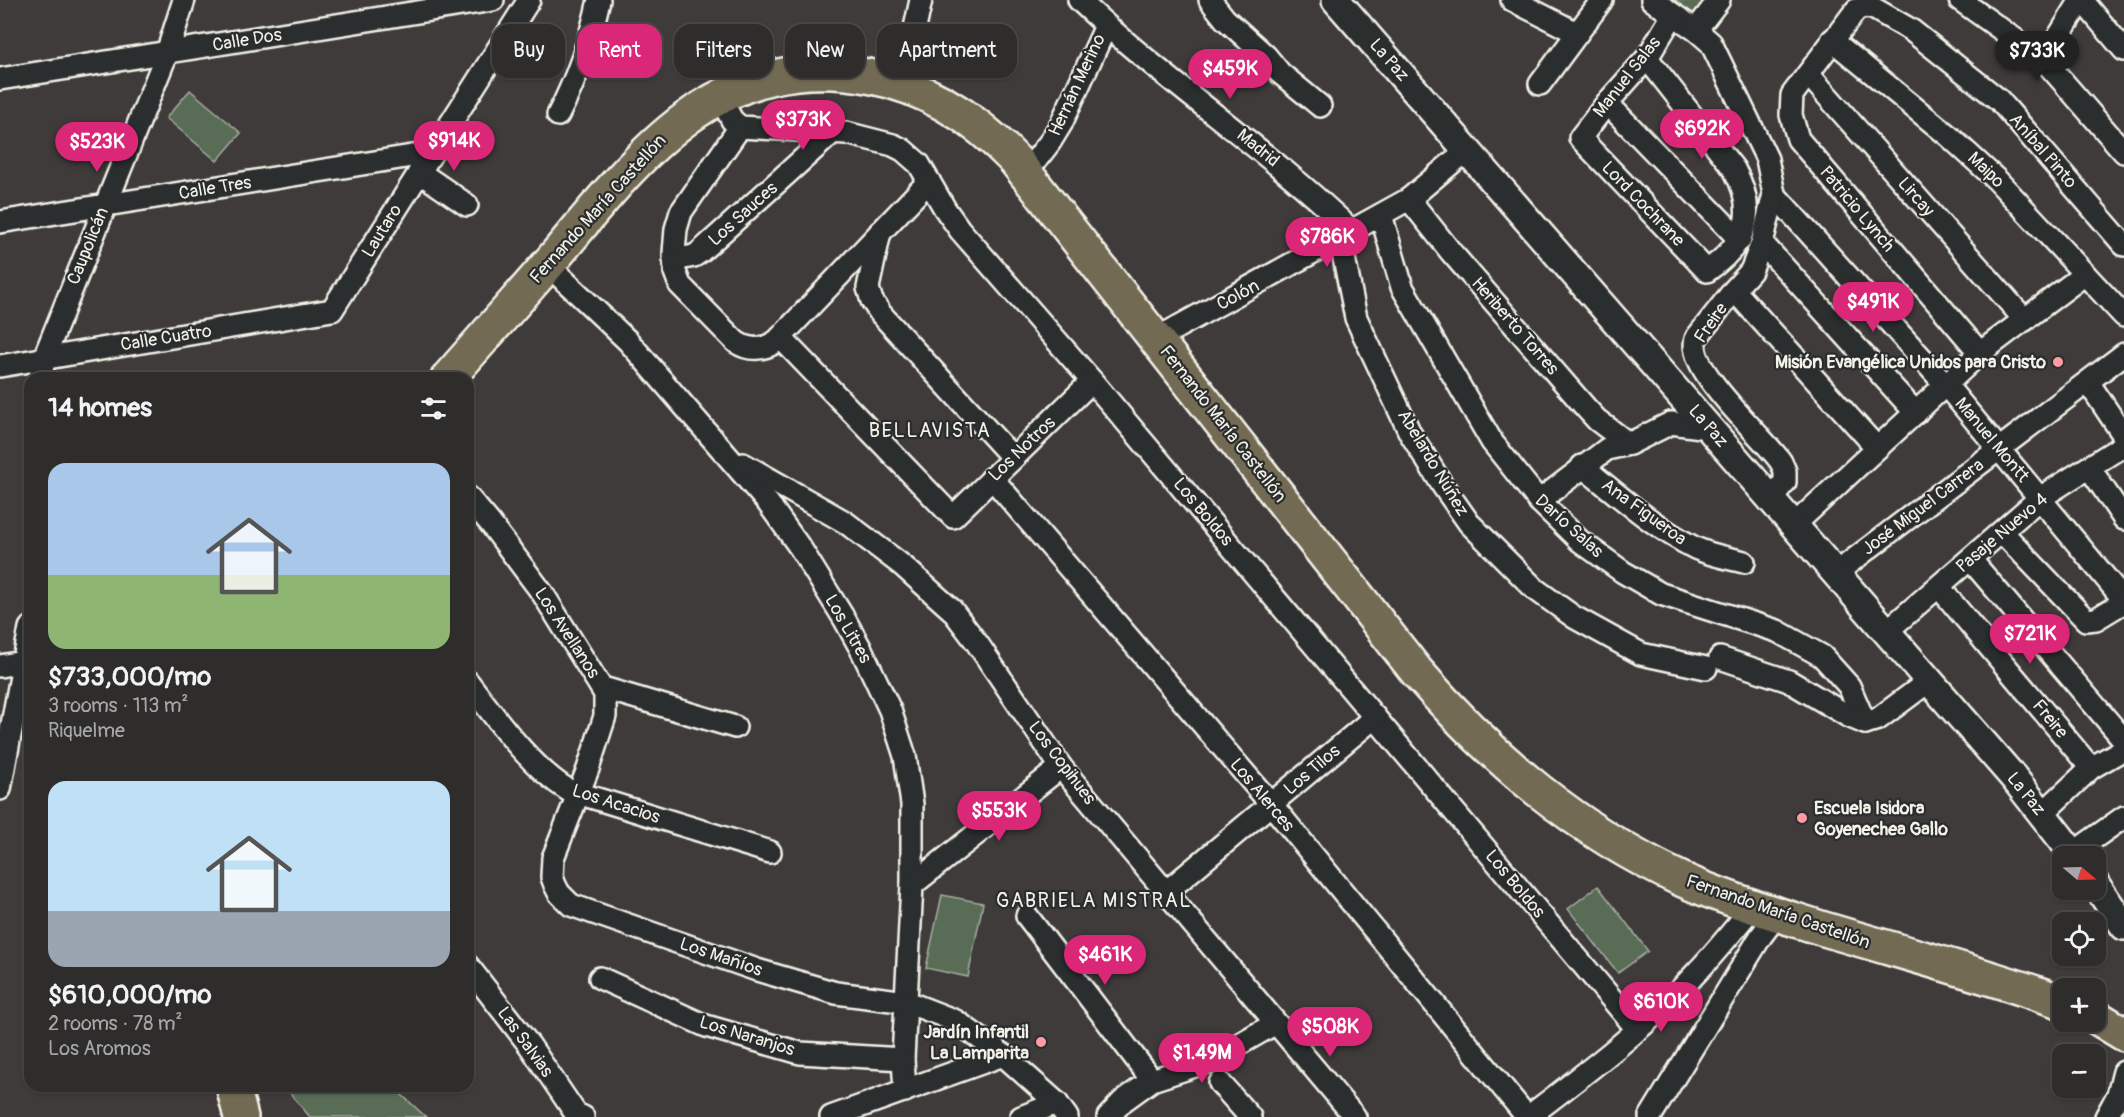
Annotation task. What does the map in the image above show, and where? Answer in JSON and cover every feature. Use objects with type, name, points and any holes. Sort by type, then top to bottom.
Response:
[{"type":"main road","name":"Fernando María Castellón","points":[[453,372],[603,198],[660,138],[720,96],[759,82],[800,72],[841,72],[882,78],[903,84],[937,99],[967,117],[1004,148],[1026,173],[1410,665],[1446,706],[1509,768],[1557,806],[1618,845],[1684,880],[1765,911],[2011,984],[2052,998]]},
{"type":"main road","points":[[2106,1023],[2124,1034]]},
{"type":"main road","points":[[235,1092],[241,1117]]},
{"type":"street","name":"Caupolicán","points":[[42,368],[104,206],[167,53],[184,0]]},
{"type":"street","name":"Calle Dos","points":[[0,79],[493,0]]},
{"type":"street","name":"Lautaro","points":[[332,310],[529,0]]},
{"type":"street","points":[[558,115],[577,78],[599,0]]},
{"type":"street","points":[[903,84],[921,0]]},
{"type":"street","name":"Madrid","points":[[1079,0],[1106,26],[1270,157],[1346,235]]},
{"type":"street","points":[[1210,0],[1224,18],[1266,56],[1280,73],[1320,106]]},
{"type":"street","name":"La Paz","points":[[1336,0],[1887,631],[2043,813],[2067,846]]},
{"type":"street","points":[[1512,0],[1577,33]]},
{"type":"street","points":[[1540,84],[1602,0]]},
{"type":"street","points":[[1652,0],[1711,43],[1767,159],[1774,194]]},
{"type":"street","points":[[1696,30],[1719,0]]},
{"type":"street","points":[[1960,0],[2044,60],[2124,152]]},
{"type":"street","points":[[2044,60],[2082,0],[2124,50]]},
{"type":"street","name":"Aníbal Pinto","points":[[1832,40],[1856,10],[1864,7],[1874,8],[1911,30],[1999,99],[2124,245]]},
{"type":"street","name":"Manuel Salas","points":[[1580,138],[1647,58],[1673,15]]},
{"type":"street","name":"Hernán Merino","points":[[1026,173],[1061,124],[1106,26]]},
{"type":"street","points":[[1808,74],[1832,40]]},
{"type":"street","name":"Maipo","points":[[1832,40],[1950,137],[1997,180],[2124,316]]},
{"type":"street","points":[[1647,58],[1734,169],[1741,182],[1747,211],[1740,240]]},
{"type":"street","name":"Patricio Lynch","points":[[1808,74],[1792,95],[1791,115],[1798,139],[1980,353]]},
{"type":"street","name":"Lircay","points":[[1808,74],[2025,320]]},
{"type":"street","points":[[720,96],[732,120],[740,127],[681,212],[676,229],[674,260],[675,272],[680,285],[740,345],[763,348],[781,338],[929,181]]},
{"type":"street","points":[[1607,103],[1740,240]]},
{"type":"street","name":"Los Boldos","points":[[740,127],[858,135],[893,145],[919,164],[960,230],[1092,381],[1637,1029]]},
{"type":"street","name":"Los Sauces","points":[[674,260],[687,258],[700,252],[833,132]]},
{"type":"street","name":"Lord Cochrane","points":[[1580,138],[1707,271],[1740,240]]},
{"type":"street","name":"Colón","points":[[1156,339],[1409,199],[1467,150]]},
{"type":"street","name":"Calle Tres","points":[[0,222],[430,153]]},
{"type":"street","points":[[419,172],[467,205]]},
{"type":"street","name":"Freire","points":[[1771,498],[1785,482],[1785,471],[1780,462],[1725,399],[1694,352],[1694,346],[1697,337],[1751,271],[1762,243],[1774,194]]},
{"type":"street","name":"Manuel Montt","points":[[1774,194],[1945,384],[2124,601]]},
{"type":"street","name":"Heriberto Torres","points":[[1409,199],[1451,252],[1591,414],[1629,444]]},
{"type":"street","name":"Darío Salas","points":[[1381,215],[1402,286],[1492,442],[1539,501],[1580,541],[1623,572],[1661,594],[1777,631],[1822,656],[1849,686],[1864,723]]},
{"type":"street","points":[[880,232],[868,288],[872,301],[881,314],[1013,458]]},
{"type":"street","name":"Abelardo Núñez","points":[[1346,235],[1356,318],[1410,433],[1469,523],[1535,589],[1574,617],[1641,654],[1713,663],[1789,681],[1864,723]]},
{"type":"street","points":[[1762,243],[1916,413]]},
{"type":"street","name":"Los Litres","points":[[548,264],[628,341],[768,503],[801,549],[862,651],[890,710],[905,756],[912,804],[912,885],[903,1059],[905,1091]]},
{"type":"street","points":[[1794,525],[1980,353],[2085,274]]},
{"type":"street","points":[[1734,290],[1877,448]]},
{"type":"street","name":"Calle Cuatro","points":[[0,366],[42,368],[332,310]]},
{"type":"street","name":"Los Notros","points":[[781,338],[953,517],[1092,381]]},
{"type":"street","name":"José Miguel Carrera","points":[[1836,573],[2124,356]]},
{"type":"street","points":[[2088,382],[2124,436]]},
{"type":"street","points":[[1539,501],[1606,449],[1629,444],[1671,423],[1709,428]]},
{"type":"street","name":"Pasaje Nuevo 4","points":[[1887,631],[2040,498],[2124,445]]},
{"type":"street","name":"Los Copihues","points":[[730,457],[845,522],[903,566],[951,610],[977,643],[1061,767],[1355,1117]]},
{"type":"street","name":"Ana Figueroa","points":[[1582,466],[1631,506],[1696,548],[1744,562]]},
{"type":"street","points":[[2089,467],[2124,519]]},
{"type":"street","name":"Los Alerces","points":[[992,478],[1270,804],[1528,1117]]},
{"type":"street","name":"Los Avellanos","points":[[474,504],[543,594],[603,688],[735,727]]},
{"type":"street","points":[[2002,532],[2086,620],[2096,619],[2124,601]]},
{"type":"street","points":[[1971,560],[2124,740]]},
{"type":"street","name":"Freire","points":[[1939,587],[2091,768]]},
{"type":"street","points":[[0,789],[24,657]]},
{"type":"street","points":[[0,666],[23,662]]},
{"type":"street","points":[[1864,723],[1878,719],[1929,681]]},
{"type":"street","name":"Los Mañíos","points":[[603,688],[607,700],[605,716],[578,794],[556,848],[552,868],[555,885],[564,899],[571,905],[768,974],[836,993],[907,1002],[956,1021],[1003,1055],[1062,1110]]},
{"type":"street","name":"Los Acacios","points":[[474,689],[516,741],[559,785],[578,794],[770,852]]},
{"type":"street","name":"Los Tilos","points":[[1166,892],[1375,717]]},
{"type":"street","points":[[2043,813],[2091,768],[2124,749]]},
{"type":"street","points":[[912,885],[1061,767]]},
{"type":"street","points":[[2086,846],[2124,817]]},
{"type":"street","points":[[2109,893],[2124,926]]},
{"type":"street","points":[[1528,1117],[1592,1068],[1637,1029],[1765,911]]},
{"type":"street","points":[[1650,1117],[1755,946],[1765,911]]},
{"type":"street","points":[[1027,916],[1152,1080]]},
{"type":"street","name":"Las Salvias","points":[[474,974],[530,1046],[578,1116]]},
{"type":"street","name":"Los Naranjos","points":[[600,978],[706,1026],[800,1053],[903,1059]]},
{"type":"street","points":[[1108,1117],[1124,1101],[1152,1080],[1210,1061],[1276,1023]]},
{"type":"street","points":[[831,1117],[1003,1055]]},
{"type":"street","points":[[2106,1117],[2121,1098],[2124,1072]]},
{"type":"street","points":[[1220,1083],[1250,1117]]},
{"type":"street","points":[[2092,1117],[2121,1098]]},
{"type":"street","points":[[1021,1117],[1062,1110]]},
{"type":"green space","points":[[1667,0],[1707,0],[1692,19]]},
{"type":"green space","points":[[190,90],[241,133],[217,161],[166,118]]},
{"type":"green space","points":[[1598,886],[1648,951],[1618,973],[1568,909]]},
{"type":"green space","points":[[942,895],[983,903],[968,977],[926,968]]},
{"type":"green space","points":[[289,1092],[399,1092],[426,1117],[310,1117]]},
{"type":"place","name":"Misión Evangélica Unidos para Cristo","points":[[2058,362]]},
{"type":"place","name":"Escuela Isidora Goyenechea Gallo","points":[[1802,818]]},
{"type":"place","name":"Jardín Infantil La Lamparita","points":[[1041,1042]]},
{"type":"district","name":"BELLAVISTA","points":[[930,430]]},
{"type":"district","name":"GABRIELA MISTRAL","points":[[1094,900]]}]
